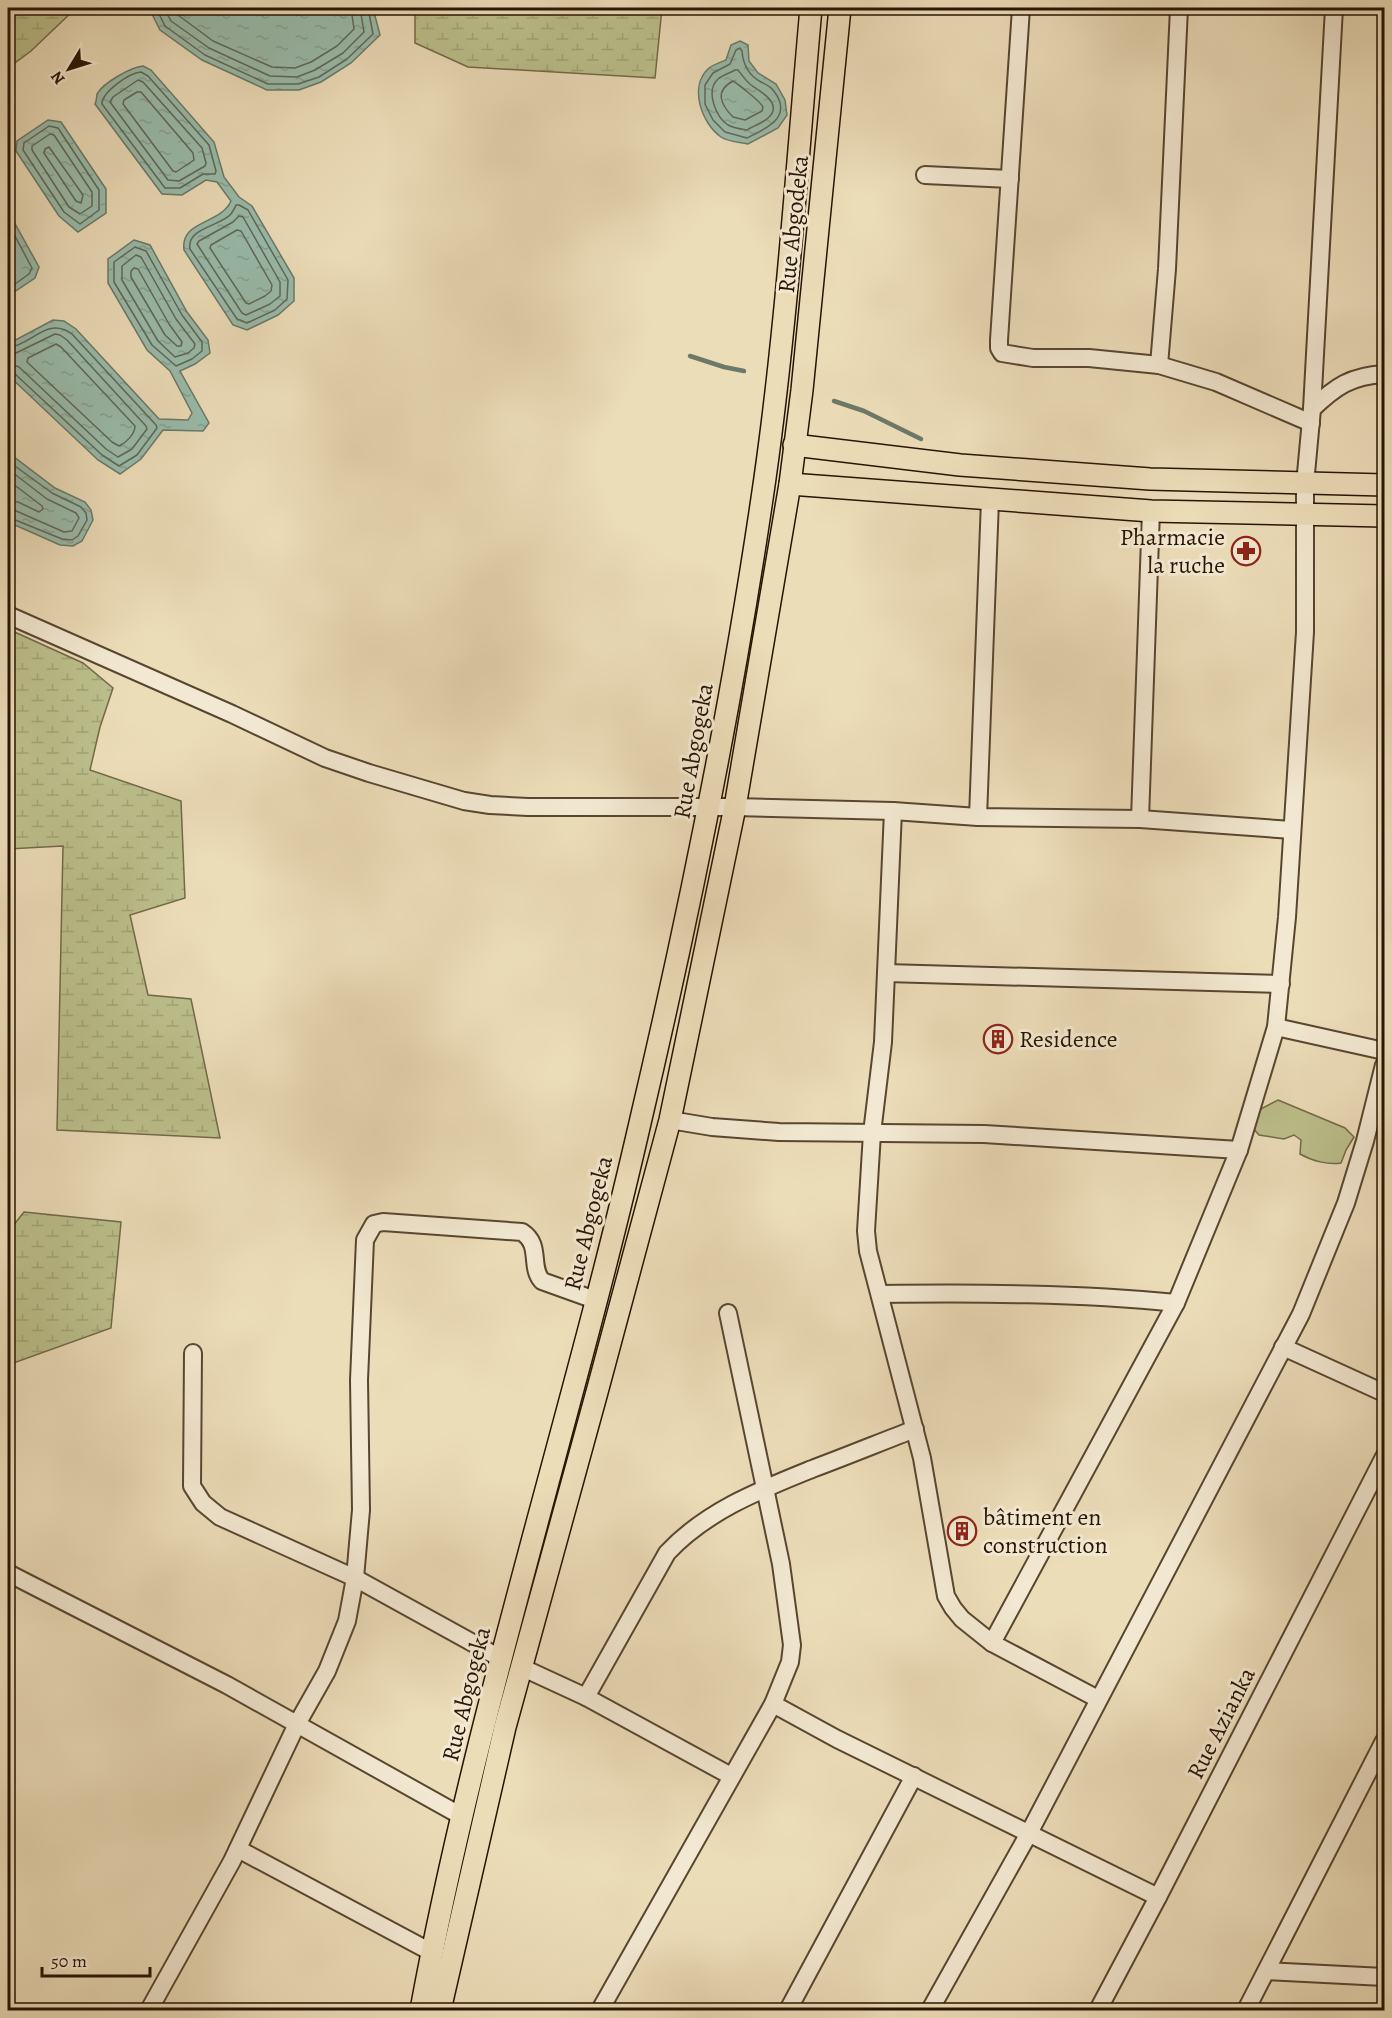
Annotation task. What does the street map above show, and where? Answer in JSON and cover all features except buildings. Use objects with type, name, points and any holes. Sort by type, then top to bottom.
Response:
[{"type":"main road","name":"Rue Abgodeka","points":[[770,441],[780,360],[811,8]]},
{"type":"main road","name":"Rue Abgodeka","points":[[790,484],[802,390],[840,8]]},
{"type":"main road","name":"Rue Abgogeka","points":[[421,2010],[431,1952],[500,1658],[639,1127],[710,808],[770,441]]},
{"type":"main road","points":[[794,445],[960,465],[1150,479],[1384,485]]},
{"type":"main road","name":"Rue Abgogeka","points":[[440,2010],[502,1738],[670,1120],[735,807],[790,484]]},
{"type":"main road","points":[[790,484],[1152,511],[1384,516]]},
{"type":"street","points":[[1021,8],[999,340],[1002,353],[1034,358],[1089,358],[1159,365],[1216,382],[1311,416]]},
{"type":"street","points":[[1159,365],[1167,269],[1179,8]]},
{"type":"street","points":[[992,1642],[1176,1303],[1239,1150],[1276,1028],[1305,632],[1305,484],[1311,416],[1334,8]]},
{"type":"street","points":[[925,176],[1010,179]]},
{"type":"street","points":[[1311,416],[1329,393],[1353,379],[1384,374]]},
{"type":"street","points":[[770,441],[794,445]]},
{"type":"street","points":[[765,480],[790,484]]},
{"type":"street","points":[[978,817],[990,500]]},
{"type":"street","points":[[1140,819],[1152,511]]},
{"type":"street","points":[[8,615],[232,714],[325,758],[464,801],[528,807],[735,807],[978,817],[1140,819],[1292,830]]},
{"type":"street","points":[[893,812],[883,1042],[872,1132],[866,1231],[868,1251],[924,1466],[946,1596],[962,1619],[992,1642],[1098,1700]]},
{"type":"street","points":[[886,973],[1281,984]]},
{"type":"street","points":[[1276,1028],[1384,1051]]},
{"type":"street","points":[[930,2010],[1029,1833],[1301,1314],[1347,1203],[1384,1065]]},
{"type":"street","points":[[670,1120],[712,1127],[779,1132],[984,1134],[1239,1150]]},
{"type":"street","points":[[149,2010],[238,1849],[297,1724],[327,1671],[343,1634],[352,1602],[361,1510],[360,1324],[365,1240],[374,1224],[383,1222],[522,1232],[529,1237],[534,1246],[537,1276],[542,1281],[595,1300]]},
{"type":"street","points":[[880,1294],[997,1294],[1136,1299],[1176,1303]]},
{"type":"street","points":[[600,2010],[772,1704],[790,1662],[792,1645],[782,1571],[728,1313]]},
{"type":"street","points":[[1283,1347],[1384,1393]]},
{"type":"street","points":[[193,1353],[192,1486],[203,1503],[220,1517],[355,1578],[500,1658]]},
{"type":"street","points":[[586,1697],[667,1553],[684,1536],[708,1519],[765,1488],[915,1429]]},
{"type":"street","name":"Rue Azianka","points":[[1098,2010],[1158,1898],[1384,1457]]},
{"type":"street","points":[[8,1573],[227,1685],[463,1817]]},
{"type":"street","points":[[521,1667],[586,1697],[731,1776]]},
{"type":"street","points":[[772,1704],[837,1739],[1158,1898]]},
{"type":"street","points":[[1246,2010],[1384,1741]]},
{"type":"street","points":[[788,2010],[914,1776]]},
{"type":"street","points":[[238,1849],[431,1952]]},
{"type":"street","points":[[1267,1971],[1384,1977]]},
{"type":"green space","points":[[8,8],[76,8],[31,51],[8,68]]},
{"type":"green space","points":[[415,8],[662,8],[655,78],[468,67],[415,43]]},
{"type":"green space","points":[[8,629],[83,663],[113,688],[100,727],[90,770],[181,801],[185,898],[130,915],[148,995],[191,999],[220,1138],[57,1130],[63,846],[8,849]]},
{"type":"green space","points":[[1278,1100],[1345,1128],[1354,1137],[1341,1163],[1320,1162],[1300,1154],[1301,1140],[1294,1135],[1284,1139],[1259,1135],[1252,1127],[1253,1113]]},
{"type":"green space","points":[[24,1212],[121,1222],[111,1328],[8,1365],[8,1232]]},
{"type":"water","points":[[149,8],[373,8],[380,35],[351,63],[321,82],[299,90],[267,90],[202,60],[160,30]]},
{"type":"water","points":[[740,41],[748,45],[749,61],[758,73],[776,84],[785,100],[787,115],[778,128],[748,144],[727,140],[714,131],[703,114],[699,94],[699,85],[709,68],[726,60],[731,45]]},
{"type":"water","points":[[143,66],[151,70],[214,142],[224,177],[239,197],[252,206],[294,278],[294,301],[278,315],[247,330],[233,325],[184,250],[184,240],[188,233],[218,215],[231,201],[217,182],[206,180],[182,195],[162,194],[95,104],[97,94],[105,85],[125,72]]},
{"type":"water","points":[[48,120],[61,122],[106,189],[106,213],[78,232],[59,216],[16,151],[17,141]]},
{"type":"water","points":[[8,211],[39,267],[35,278],[8,296]]},
{"type":"water","points":[[134,240],[150,245],[187,312],[208,340],[210,353],[180,371],[209,423],[203,431],[163,430],[141,459],[120,474],[98,460],[8,375],[8,344],[53,320],[64,321],[76,329],[159,419],[188,420],[192,413],[170,371],[147,350],[108,283],[108,259]]},
{"type":"water","points":[[8,454],[55,488],[85,502],[91,510],[93,520],[82,541],[73,546],[60,545],[8,522]]},
{"type":"waterway","points":[[690,356],[744,371]]},
{"type":"waterway","points":[[834,401],[864,411],[921,439]]},
{"type":"place","name":"Pharmacie la ruche","points":[[1246,551]]},
{"type":"place","name":"Residence","points":[[998,1039]]},
{"type":"place","name":"bâtiment en construction","points":[[962,1531]]}]
